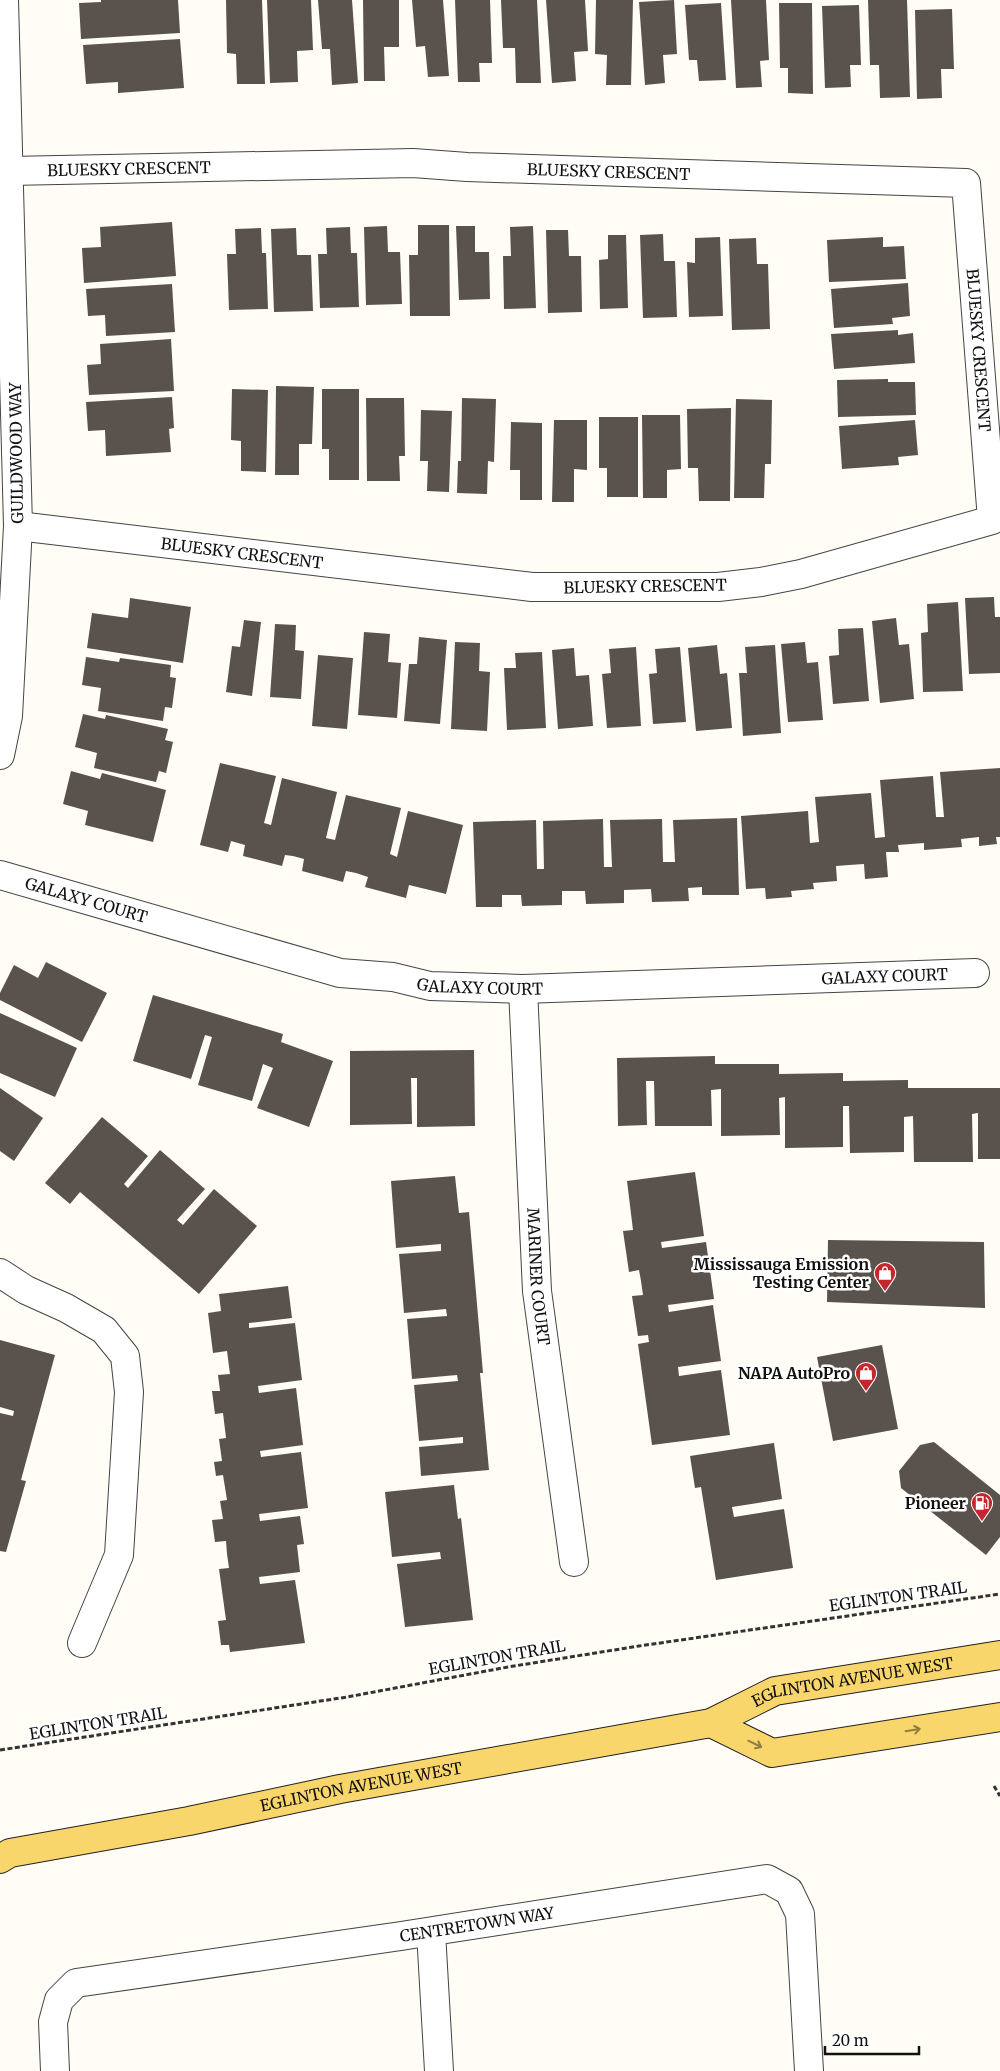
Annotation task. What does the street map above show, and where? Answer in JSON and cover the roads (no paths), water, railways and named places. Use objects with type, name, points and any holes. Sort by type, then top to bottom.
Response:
[{"type":"main road","name":"EGLINTON AVENUE WEST","points":[[3,1854],[189,1821],[340,1789],[711,1723],[775,1691],[1000,1655]]},
{"type":"main road","points":[[711,1723],[772,1753],[1000,1717]]},
{"type":"street","name":"GUILDWOOD WAY","points":[[0,755],[8,716],[18,526],[4,0]]},
{"type":"street","name":"BLUESKY CRESCENT","points":[[8,171],[414,163],[477,168],[966,183],[992,520],[801,574],[761,582],[718,587],[532,587],[18,526]]},
{"type":"street","name":"GALAXY COURT","points":[[0,875],[340,973],[393,977],[430,986],[523,989],[974,973]]},
{"type":"street","name":"MARINER COURT","points":[[523,989],[537,1291],[574,1562]]},
{"type":"street","points":[[0,1272],[26,1290],[66,1308],[104,1330],[125,1356],[129,1392],[119,1555],[82,1643]]},
{"type":"street","name":"CENTRETOWN WAY","points":[[55,2071],[53,2022],[59,2000],[76,1983],[431,1932],[767,1879],[790,1890],[800,1914],[809,2071]]},
{"type":"street","points":[[431,1932],[439,2071]]},
{"type":"place","name":"Mississauga Emission Testing Center","points":[[885,1292]]},
{"type":"place","name":"NAPA AutoPro","points":[[866,1392]]},
{"type":"place","name":"Pioneer","points":[[982,1522]]}]
